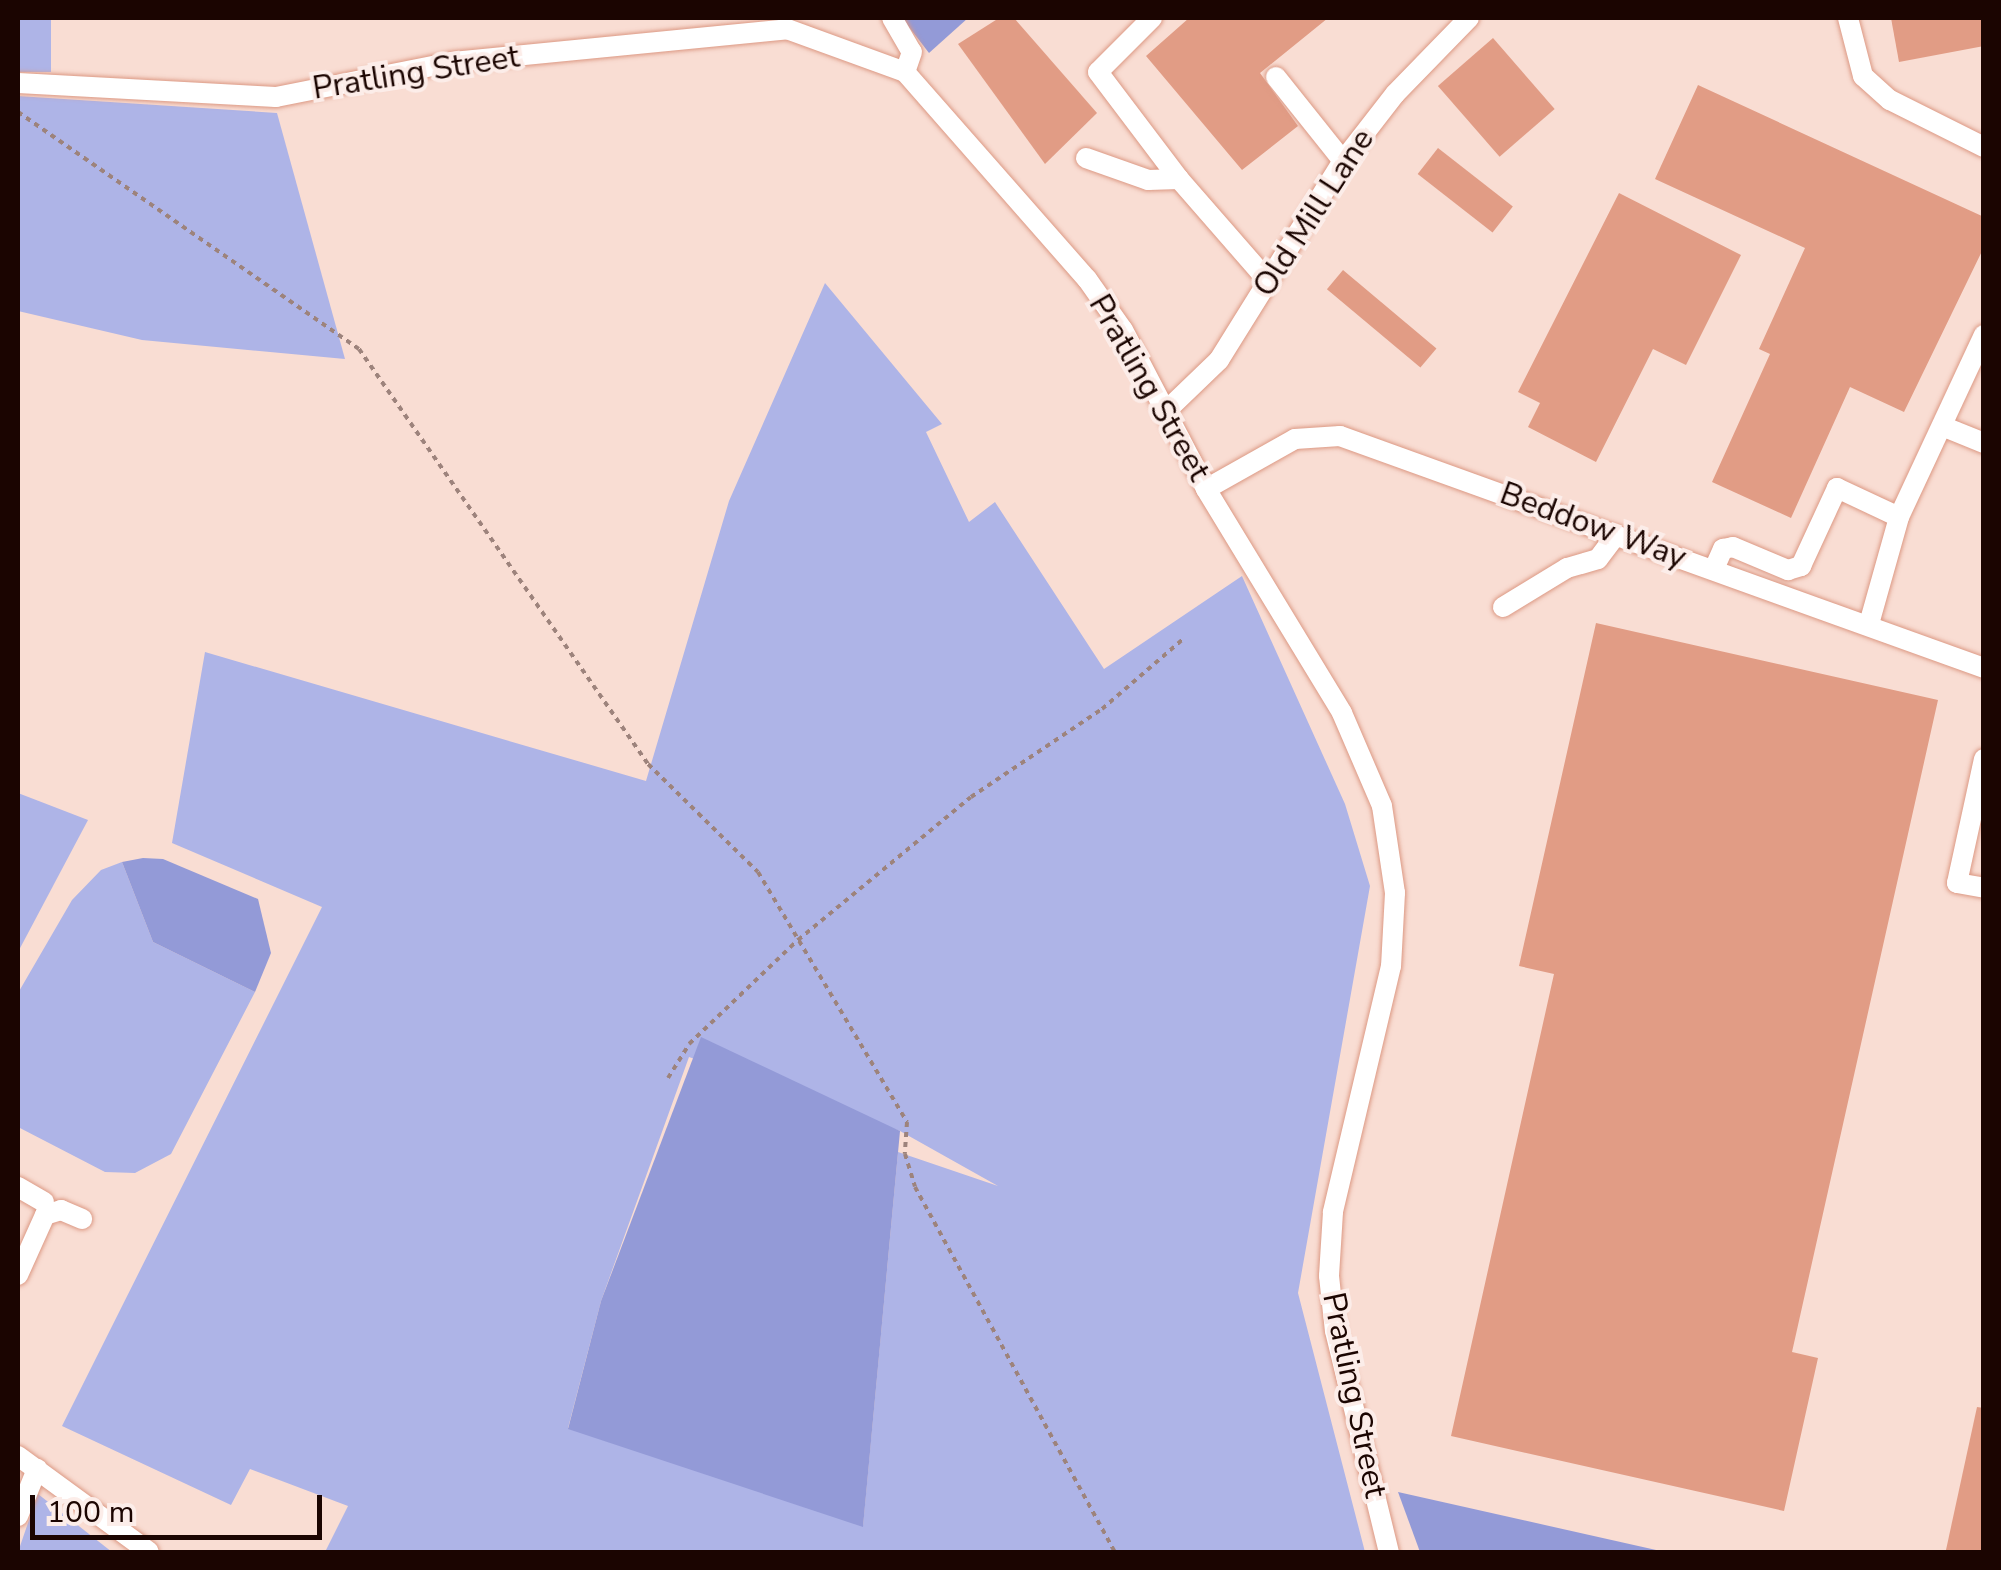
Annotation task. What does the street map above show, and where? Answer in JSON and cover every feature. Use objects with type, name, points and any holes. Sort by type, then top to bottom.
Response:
[{"type":"street","points":[[892,18],[912,52],[905,72]]},
{"type":"street","points":[[1152,18],[1098,72],[1179,179],[1268,281]]},
{"type":"street","name":"Old Mill Lane","points":[[1166,412],[1219,360],[1343,161],[1395,94],[1468,18]]},
{"type":"street","points":[[1848,18],[1863,76],[1890,100],[1984,147]]},
{"type":"street","name":"Pratling Street","points":[[18,83],[276,96],[453,62],[786,29],[905,72],[1087,279],[1123,330],[1206,489],[1357,741],[1391,847],[1391,966],[1333,1212],[1329,1276],[1339,1348],[1389,1552]]},
{"type":"street","points":[[1276,77],[1343,161]]},
{"type":"street","points":[[1086,158],[1148,180],[1179,179]]},
{"type":"street","points":[[1869,624],[1899,517],[1984,335]]},
{"type":"street","points":[[1942,426],[1984,443]]},
{"type":"street","name":"Beddow Way","points":[[1206,489],[1295,439],[1340,436],[1984,668]]},
{"type":"street","points":[[1714,570],[1723,549],[1733,547],[1788,570],[1800,566],[1837,488],[1899,517]]},
{"type":"street","points":[[1503,607],[1567,568],[1598,559],[1616,535]]},
{"type":"street","points":[[1984,759],[1958,882],[1984,888]]},
{"type":"street","points":[[18,1187],[44,1202]]},
{"type":"street","points":[[18,1275],[45,1215],[61,1210],[82,1219]]},
{"type":"street","points":[[18,1456],[149,1552]]},
{"type":"street","points":[[18,1516],[36,1469]]},
{"type":"path","points":[[18,112],[359,349],[648,764],[758,872],[906,1122],[905,1154],[915,1187],[1115,1552]]},
{"type":"path","points":[[668,1078],[689,1044],[798,940],[972,797],[1102,709],[1182,640]]},
{"type":"shaded area","points":[[18,18],[51,18],[51,72],[18,72]]},
{"type":"shaded area","points":[[902,18],[968,18],[929,53]]},
{"type":"shaded area","points":[[18,96],[277,113],[345,359],[142,340],[18,311]]},
{"type":"shaded area","points":[[825,283],[942,424],[926,432],[969,522],[995,502],[1104,669],[1242,576],[1345,804],[1370,886],[1298,1293],[1365,1552],[325,1552],[348,1506],[250,1469],[231,1505],[62,1426],[322,907],[172,843],[205,652],[646,781],[729,501]],"holes":[[[689,1057],[900,1131],[998,1186],[898,1152],[863,1526],[568,1428],[601,1301]]]},
{"type":"shaded area","points":[[18,793],[88,820],[18,952]]},
{"type":"shaded area","points":[[163,859],[258,899],[271,953],[255,992],[153,942],[122,862]]},
{"type":"shaded area","points":[[122,862],[153,942],[255,992],[171,1154],[135,1173],[105,1172],[18,1127],[18,993],[72,900],[101,870]]},
{"type":"shaded area","points":[[701,1037],[900,1131],[863,1527],[568,1429],[601,1301]]},
{"type":"shaded area","points":[[1398,1492],[1665,1552],[1420,1552]]},
{"type":"shaded area","points":[[38,1494],[112,1552],[18,1552]]},
{"type":"building","points":[[999,18],[1014,18],[1097,113],[1045,164],[958,44]]},
{"type":"building","points":[[1189,18],[1328,18],[1260,73],[1298,126],[1242,170],[1146,56]]},
{"type":"building","points":[[1891,18],[1984,18],[1984,46],[1899,62]]},
{"type":"building","points":[[1493,38],[1555,109],[1500,157],[1438,86]]},
{"type":"building","points":[[1698,85],[1984,217],[1984,247],[1904,412],[1850,387],[1791,518],[1712,482],[1770,354],[1759,349],[1805,248],[1655,179]]},
{"type":"building","points":[[1438,148],[1513,206],[1493,232],[1418,174]]},
{"type":"building","points":[[1619,193],[1741,255],[1686,365],[1653,349],[1596,462],[1528,427],[1540,403],[1518,392]]},
{"type":"building","points":[[1343,270],[1436,348],[1420,368],[1327,289]]},
{"type":"building","points":[[1596,623],[1938,700],[1792,1352],[1818,1358],[1784,1511],[1451,1436],[1554,974],[1519,966]]},
{"type":"building","points":[[1977,1407],[1984,1408],[1984,1552],[1946,1550]]}]
